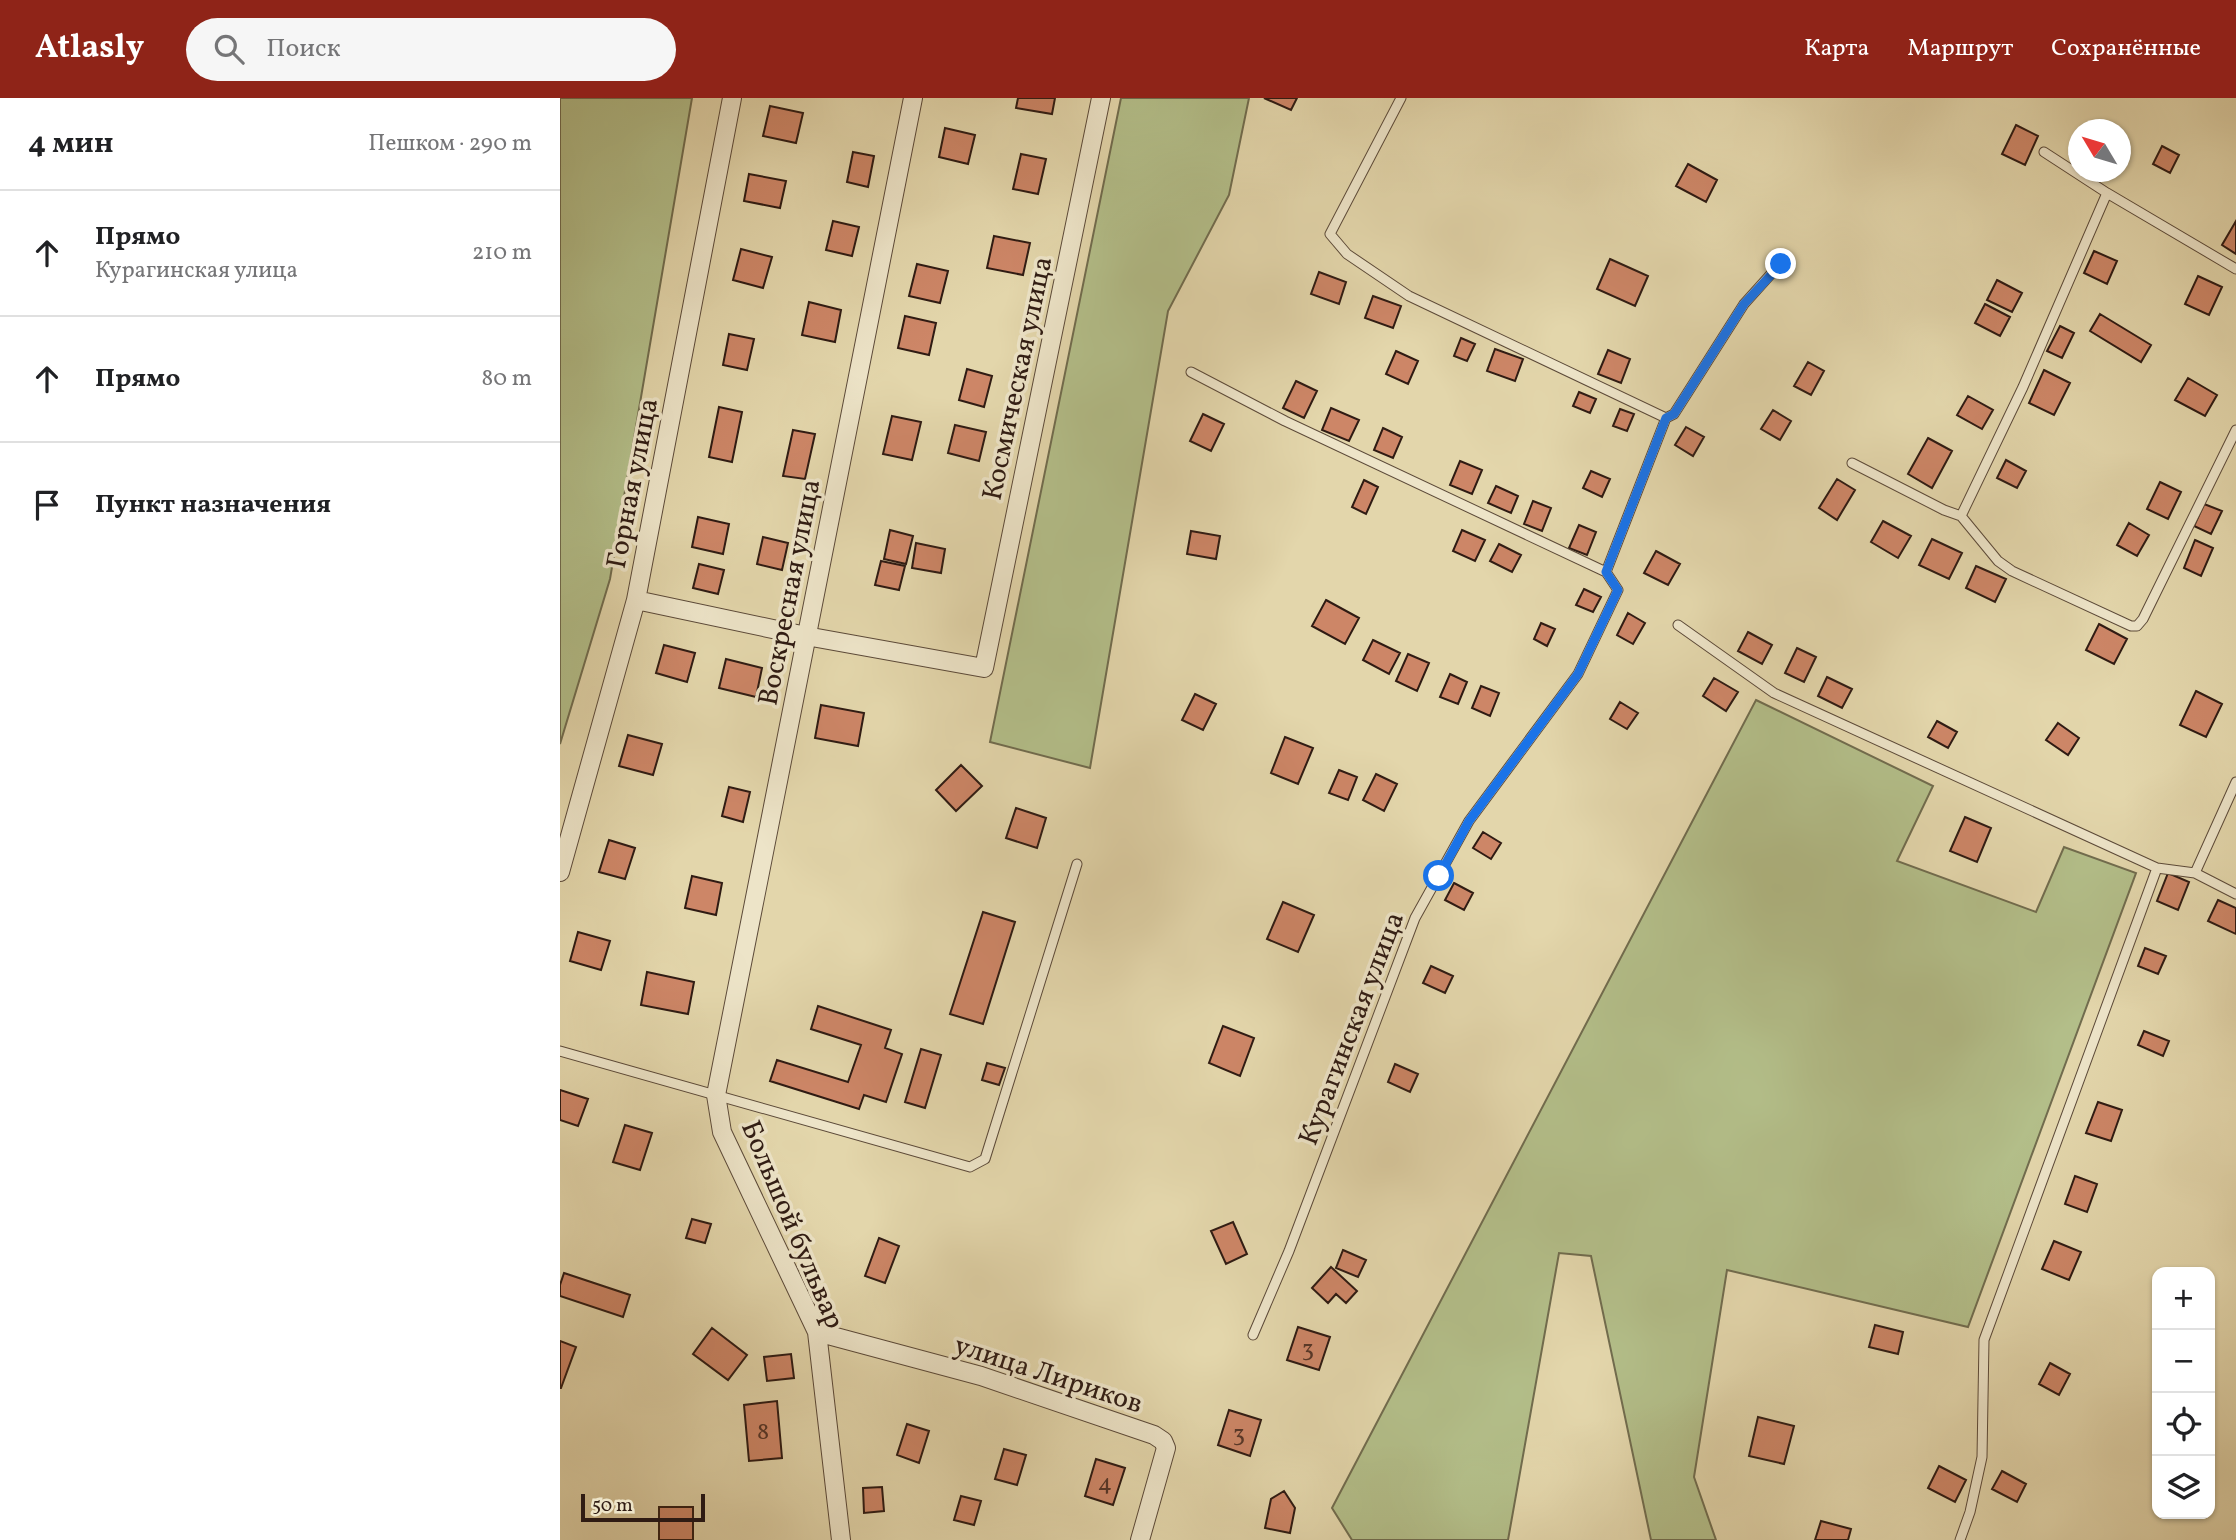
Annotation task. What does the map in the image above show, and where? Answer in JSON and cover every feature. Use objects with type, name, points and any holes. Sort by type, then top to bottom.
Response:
[{"type":"street","name":"Горная улица","points":[[560,872],[636,600],[732,98]]},
{"type":"street","name":"Воскресная улица","points":[[716,1096],[913,98]]},
{"type":"street","name":"Космическая улица","points":[[806,636],[984,668],[1101,98]]},
{"type":"street","points":[[636,600],[806,636]]},
{"type":"street","name":"Большой бульвар","points":[[716,1096],[722,1132],[817,1332],[841,1540]]},
{"type":"street","name":"улица Лириков","points":[[817,1332],[981,1376],[1154,1435],[1163,1441],[1166,1448],[1140,1540]]},
{"type":"lane","points":[[1401,98],[1331,234],[1347,254],[1409,296],[1666,418]]},
{"type":"lane","points":[[2044,152],[2107,193],[2236,269]]},
{"type":"lane","points":[[1961,516],[2023,387],[2107,193]]},
{"type":"lane","points":[[1191,372],[1297,427],[1606,572],[1666,418],[1674,414],[1744,304],[1781,264]]},
{"type":"lane","points":[[1852,463],[1961,516],[1998,561],[2012,571],[2131,626],[2137,626],[2143,619],[2236,430]]},
{"type":"lane","name":"Курагинская улица","points":[[1253,1335],[1289,1251],[1416,918],[1469,821],[1578,674],[1618,590],[1606,572]]},
{"type":"lane","points":[[1678,625],[1774,693],[2157,868],[2196,873],[2236,894]]},
{"type":"lane","points":[[2196,873],[2236,782]]},
{"type":"lane","points":[[560,1051],[970,1167],[985,1159],[1077,864]]},
{"type":"lane","points":[[1960,1540],[1970,1512],[1982,1457],[1984,1340],[2157,868]]},
{"type":"green space","points":[[560,98],[692,98],[610,579],[560,744]]},
{"type":"green space","points":[[1121,98],[1249,98],[1229,195],[1168,311],[1090,768],[990,742]]},
{"type":"green space","points":[[1756,700],[1933,786],[1897,861],[2036,912],[2064,847],[2136,873],[1968,1327],[1727,1270],[1694,1477],[1716,1540],[1651,1540],[1591,1256],[1559,1253],[1508,1540],[1352,1540],[1332,1508]]},
{"type":"building","points":[[1018,98],[1055,98],[1052,114],[1016,108]]},
{"type":"building","points":[[1264,98],[1297,98],[1291,110]]},
{"type":"building","points":[[770,106],[803,113],[796,143],[763,136]]},
{"type":"building","points":[[2016,125],[2038,136],[2025,165],[2002,154]]},
{"type":"building","points":[[945,128],[975,135],[968,164],[939,157]]},
{"type":"building","points":[[2162,146],[2179,155],[2170,173],[2153,164]]},
{"type":"building","points":[[853,152],[874,156],[868,187],[847,182]]},
{"type":"building","points":[[1021,154],[1046,159],[1038,194],[1013,189]]},
{"type":"building","points":[[1688,164],[1717,180],[1706,202],[1676,186]]},
{"type":"building","points":[[749,174],[786,181],[780,208],[744,201]]},
{"type":"building","points":[[833,221],[859,227],[852,256],[826,250]]},
{"type":"building","points":[[2236,221],[2236,254],[2222,245]]},
{"type":"building","points":[[994,236],[1030,243],[1023,275],[987,268]]},
{"type":"building","points":[[741,249],[772,257],[763,288],[733,280]]},
{"type":"building","points":[[2094,251],[2117,261],[2107,284],[2084,273]]},
{"type":"building","points":[[1610,259],[1648,276],[1635,306],[1597,289]]},
{"type":"building","points":[[917,264],[948,271],[940,303],[909,296]]},
{"type":"building","points":[[1319,272],[1346,282],[1339,304],[1311,294]]},
{"type":"building","points":[[2198,276],[2222,287],[2209,315],[2185,304]]},
{"type":"building","points":[[1997,280],[2022,293],[2012,312],[1987,300]]},
{"type":"building","points":[[1373,296],[1401,306],[1393,328],[1365,318]]},
{"type":"building","points":[[809,302],[841,310],[835,342],[802,335]]},
{"type":"building","points":[[1985,304],[2010,317],[2000,336],[1975,323]]},
{"type":"building","points":[[2100,314],[2151,345],[2141,362],[2090,331]]},
{"type":"building","points":[[905,316],[936,323],[929,355],[898,348]]},
{"type":"building","points":[[2060,326],[2074,333],[2062,358],[2047,351]]},
{"type":"building","points":[[729,334],[754,339],[747,370],[723,365]]},
{"type":"building","points":[[1461,338],[1475,344],[1467,361],[1454,356]]},
{"type":"building","points":[[1495,349],[1523,359],[1515,381],[1487,371]]},
{"type":"building","points":[[1608,350],[1630,359],[1621,383],[1598,374]]},
{"type":"building","points":[[1396,351],[1418,361],[1408,384],[1386,374]]},
{"type":"building","points":[[1808,362],[1824,371],[1811,395],[1794,386]]},
{"type":"building","points":[[967,369],[992,376],[984,407],[959,400]]},
{"type":"building","points":[[2044,370],[2070,383],[2054,415],[2029,403]]},
{"type":"building","points":[[2188,378],[2217,395],[2205,416],[2175,400]]},
{"type":"building","points":[[1296,381],[1317,391],[1304,418],[1283,408]]},
{"type":"building","points":[[1579,392],[1596,399],[1590,413],[1573,406]]},
{"type":"building","points":[[1968,396],[1993,410],[1982,429],[1957,415]]},
{"type":"building","points":[[719,407],[742,412],[732,462],[709,457]]},
{"type":"building","points":[[1331,408],[1359,420],[1349,441],[1322,430]]},
{"type":"building","points":[[1620,409],[1634,414],[1627,431],[1613,426]]},
{"type":"building","points":[[1773,410],[1791,421],[1780,440],[1761,429]]},
{"type":"building","points":[[1203,414],[1224,424],[1211,451],[1190,441]]},
{"type":"building","points":[[892,416],[921,422],[912,460],[883,454]]},
{"type":"building","points":[[955,425],[986,432],[979,461],[948,453]]},
{"type":"building","points":[[1686,427],[1704,437],[1693,456],[1675,445]]},
{"type":"building","points":[[1383,428],[1402,437],[1393,458],[1374,450]]},
{"type":"building","points":[[793,430],[815,434],[805,479],[783,476]]},
{"type":"building","points":[[1928,438],[1952,451],[1932,488],[1908,474]]},
{"type":"building","points":[[2006,460],[2026,471],[2017,488],[1997,478]]},
{"type":"building","points":[[1460,461],[1482,470],[1472,494],[1450,485]]},
{"type":"building","points":[[1591,471],[1610,479],[1602,497],[1583,488]]},
{"type":"building","points":[[1837,479],[1855,490],[1837,520],[1819,508]]},
{"type":"building","points":[[1364,480],[1378,487],[1366,514],[1352,507]]},
{"type":"building","points":[[2160,482],[2181,492],[2168,519],[2147,509]]},
{"type":"building","points":[[1496,486],[1518,496],[1511,513],[1488,503]]},
{"type":"building","points":[[1533,501],[1551,508],[1542,531],[1524,524]]},
{"type":"building","points":[[2204,504],[2222,511],[2211,534],[2194,526]]},
{"type":"building","points":[[698,517],[729,524],[723,554],[692,547]]},
{"type":"building","points":[[1883,521],[1911,536],[1898,558],[1871,542]]},
{"type":"building","points":[[2129,523],[2149,535],[2137,556],[2117,545]]},
{"type":"building","points":[[1579,525],[1596,532],[1587,555],[1569,548]]},
{"type":"building","points":[[890,530],[913,536],[906,564],[884,559]]},
{"type":"building","points":[[1462,530],[1485,540],[1475,561],[1453,551]]},
{"type":"building","points":[[1191,531],[1220,536],[1216,559],[1187,554]]},
{"type":"building","points":[[763,537],[788,543],[782,570],[757,564]]},
{"type":"building","points":[[1932,539],[1962,553],[1949,579],[1919,565]]},
{"type":"building","points":[[2195,540],[2213,548],[2201,576],[2184,568]]},
{"type":"building","points":[[916,543],[945,549],[941,573],[912,568]]},
{"type":"building","points":[[1499,544],[1521,555],[1512,572],[1490,561]]},
{"type":"building","points":[[1656,551],[1680,564],[1668,585],[1644,573]]},
{"type":"building","points":[[881,561],[905,566],[899,590],[875,585]]},
{"type":"building","points":[[699,564],[724,570],[718,594],[693,588]]},
{"type":"building","points":[[1976,566],[2006,579],[1995,602],[1966,588]]},
{"type":"building","points":[[1584,589],[1601,597],[1593,612],[1576,605]]},
{"type":"building","points":[[1326,600],[1359,618],[1345,644],[1312,626]]},
{"type":"building","points":[[1628,613],[1645,623],[1633,644],[1617,635]]},
{"type":"building","points":[[1541,623],[1555,629],[1547,646],[1534,639]]},
{"type":"building","points":[[2099,624],[2127,639],[2114,664],[2086,650]]},
{"type":"building","points":[[1748,632],[1772,645],[1762,664],[1738,651]]},
{"type":"building","points":[[1373,640],[1400,653],[1389,674],[1363,660]]},
{"type":"building","points":[[664,645],[695,653],[687,682],[656,673]]},
{"type":"building","points":[[1797,648],[1816,657],[1804,682],[1785,673]]},
{"type":"building","points":[[1408,654],[1429,663],[1417,691],[1396,681]]},
{"type":"building","points":[[726,659],[762,668],[756,697],[719,688]]},
{"type":"building","points":[[1450,674],[1467,682],[1458,704],[1440,697]]},
{"type":"building","points":[[1827,677],[1852,689],[1842,708],[1818,696]]},
{"type":"building","points":[[1714,678],[1738,692],[1726,711],[1703,696]]},
{"type":"building","points":[[1481,686],[1499,693],[1490,716],[1472,708]]},
{"type":"building","points":[[2196,691],[2222,704],[2206,737],[2180,725]]},
{"type":"building","points":[[1195,694],[1216,704],[1203,730],[1182,720]]},
{"type":"building","points":[[1620,702],[1638,713],[1627,729],[1610,719]]},
{"type":"building","points":[[821,705],[864,713],[858,746],[815,738]]},
{"type":"building","points":[[1937,721],[1957,732],[1948,748],[1928,737]]},
{"type":"building","points":[[2058,723],[2079,738],[2068,755],[2046,740]]},
{"type":"building","points":[[628,735],[662,744],[653,775],[619,766]]},
{"type":"building","points":[[1285,737],[1313,748],[1298,784],[1271,773]]},
{"type":"building","points":[[961,765],[982,786],[956,811],[936,790]]},
{"type":"building","points":[[1339,770],[1357,777],[1348,800],[1329,793]]},
{"type":"building","points":[[1376,774],[1397,784],[1384,811],[1363,800]]},
{"type":"building","points":[[729,787],[750,792],[743,822],[722,816]]},
{"type":"building","points":[[1016,808],[1046,818],[1037,848],[1006,838]]},
{"type":"building","points":[[1965,817],[1991,828],[1977,862],[1950,851]]},
{"type":"building","points":[[1483,832],[1501,843],[1491,859],[1473,848]]},
{"type":"building","points":[[609,840],[635,848],[625,879],[599,872]]},
{"type":"building","points":[[2168,873],[2189,882],[2178,910],[2157,901]]},
{"type":"building","points":[[692,876],[722,883],[716,915],[685,908]]},
{"type":"building","points":[[1454,883],[1473,893],[1464,910],[1445,900]]},
{"type":"building","points":[[2218,900],[2236,908],[2236,934],[2208,921]]},
{"type":"building","points":[[1283,902],[1314,915],[1298,952],[1267,939]]},
{"type":"building","points":[[983,912],[1015,922],[983,1024],[950,1014]]},
{"type":"building","points":[[578,932],[610,941],[601,970],[570,961]]},
{"type":"building","points":[[2145,948],[2166,956],[2158,974],[2138,966]]},
{"type":"building","points":[[1431,966],[1453,976],[1445,993],[1423,983]]},
{"type":"building","points":[[647,972],[694,982],[688,1014],[641,1005]]},
{"type":"building","points":[[818,1006],[891,1030],[885,1048],[902,1054],[886,1102],[864,1095],[859,1109],[770,1081],[777,1060],[848,1082],[861,1045],[811,1029]]},
{"type":"building","points":[[1223,1026],[1254,1038],[1240,1076],[1209,1063]]},
{"type":"building","points":[[2144,1031],[2169,1041],[2163,1056],[2138,1045]]},
{"type":"building","points":[[921,1049],[941,1055],[925,1108],[905,1102]]},
{"type":"building","points":[[987,1063],[1005,1068],[999,1085],[982,1080]]},
{"type":"building","points":[[1395,1064],[1418,1074],[1410,1092],[1388,1082]]},
{"type":"building","points":[[560,1090],[588,1099],[578,1126],[560,1120]]},
{"type":"building","points":[[2098,1102],[2122,1110],[2111,1141],[2086,1133]]},
{"type":"building","points":[[625,1125],[652,1133],[640,1170],[613,1162]]},
{"type":"building","points":[[2075,1176],[2097,1184],[2087,1212],[2065,1204]]},
{"type":"building","points":[[692,1219],[711,1224],[705,1243],[686,1238]]},
{"type":"building","points":[[1233,1222],[1247,1254],[1226,1264],[1211,1231]]},
{"type":"building","points":[[879,1238],[899,1246],[885,1283],[865,1276]]},
{"type":"building","points":[[2054,1241],[2081,1252],[2069,1280],[2042,1269]]},
{"type":"building","points":[[1343,1250],[1366,1260],[1358,1277],[1336,1268]]},
{"type":"building","points":[[1331,1267],[1357,1291],[1346,1303],[1336,1294],[1328,1303],[1312,1288]]},
{"type":"building","points":[[564,1273],[630,1295],[623,1317],[560,1296]]},
{"type":"building","points":[[1875,1325],[1903,1332],[1898,1354],[1869,1347]]},
{"type":"building","points":[[1298,1327],[1330,1337],[1319,1370],[1287,1360]]},
{"type":"building","points":[[712,1328],[747,1355],[728,1380],[693,1354]]},
{"type":"building","points":[[560,1341],[576,1347],[561,1388],[560,1388]]},
{"type":"building","points":[[791,1354],[794,1378],[767,1381],[764,1357]]},
{"type":"building","points":[[2050,1363],[2070,1374],[2059,1395],[2039,1384]]},
{"type":"building","points":[[777,1401],[782,1458],[749,1461],[744,1405]]},
{"type":"building","points":[[1229,1410],[1261,1420],[1250,1456],[1218,1445]]},
{"type":"building","points":[[1758,1417],[1794,1426],[1784,1464],[1749,1456]]},
{"type":"building","points":[[907,1424],[929,1431],[919,1463],[897,1455]]},
{"type":"building","points":[[1004,1449],[1026,1455],[1017,1485],[995,1479]]},
{"type":"building","points":[[1096,1459],[1125,1468],[1113,1505],[1085,1496]]},
{"type":"building","points":[[1939,1466],[1966,1480],[1955,1502],[1928,1488]]},
{"type":"building","points":[[2002,1471],[2026,1484],[2017,1502],[1992,1489]]},
{"type":"building","points":[[882,1487],[884,1511],[864,1513],[863,1488]]},
{"type":"building","points":[[1284,1491],[1295,1508],[1290,1533],[1265,1528],[1271,1499]]},
{"type":"building","points":[[961,1496],[981,1501],[974,1525],[954,1520]]},
{"type":"building","points":[[659,1507],[693,1507],[693,1540],[659,1540]]},
{"type":"building","points":[[1821,1521],[1851,1529],[1848,1540],[1815,1540]]},
{"type":"route","points":[[1439,876],[1469,821],[1578,674],[1618,590],[1606,572],[1666,418],[1674,414],[1744,304],[1781,264]]}]
